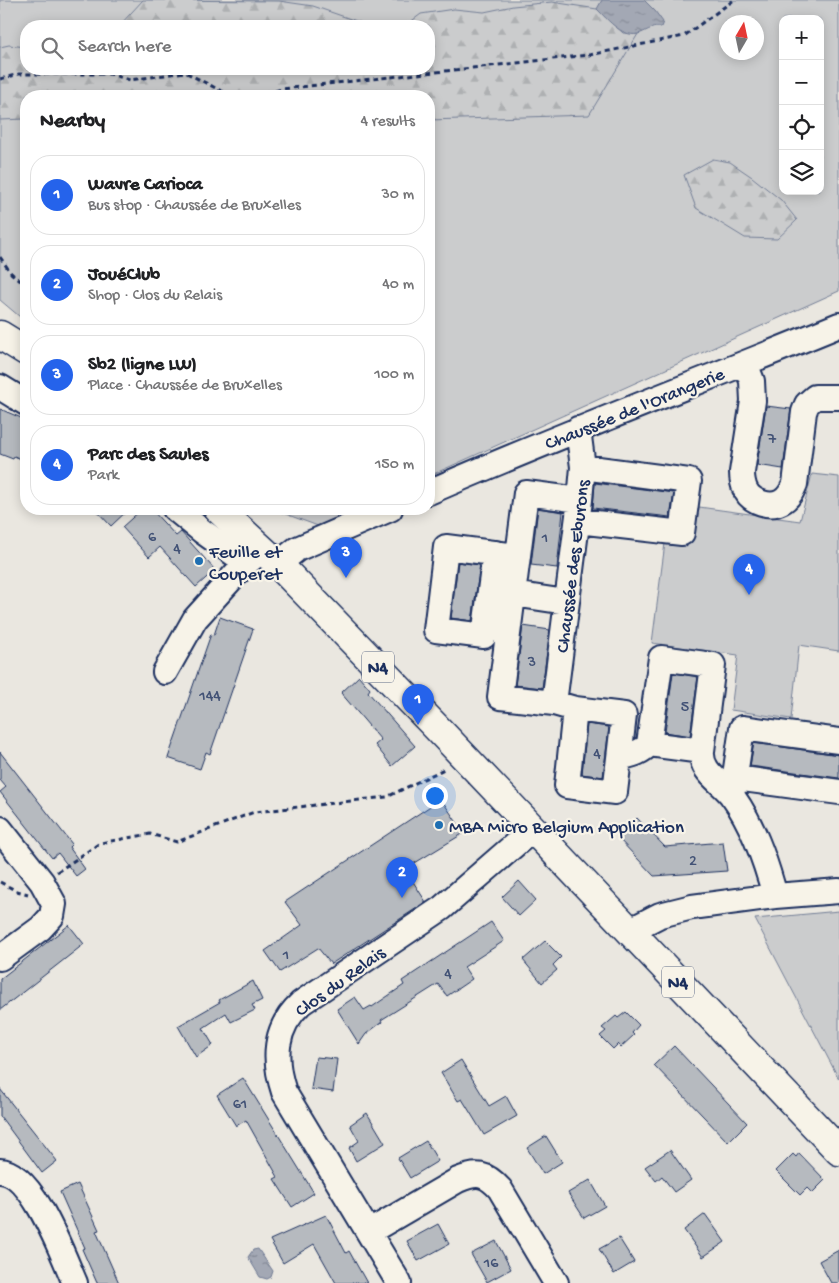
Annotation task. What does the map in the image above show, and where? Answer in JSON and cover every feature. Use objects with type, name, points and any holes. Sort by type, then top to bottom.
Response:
[{"type":"main road","points":[[0,335],[20,347]]},
{"type":"main road","name":"N4","points":[[223,515],[263,559],[436,727],[839,1151]]},
{"type":"street","name":"Chaussée de l'Orangerie","points":[[435,489],[578,428],[839,325]]},
{"type":"street","points":[[746,363],[752,381],[752,401],[742,482],[746,491],[756,501],[772,504],[780,503],[792,493],[796,484],[804,412],[807,404],[815,397],[839,397]]},
{"type":"street","points":[[0,387],[20,399]]},
{"type":"street","name":"Chaussée des Eburons","points":[[578,428],[583,467],[566,602],[564,706],[567,786],[615,792],[619,758]]},
{"type":"street","points":[[583,467],[689,481],[682,533],[579,510],[526,493],[506,554],[513,594],[500,697],[624,715],[619,758],[635,754],[645,749],[649,744],[660,658],[713,665],[701,759],[709,774],[734,787],[839,792]]},
{"type":"street","points":[[182,515],[202,531],[263,559]]},
{"type":"street","points":[[165,672],[195,619],[220,590],[263,559],[297,549],[376,515]]},
{"type":"street","points":[[513,594],[566,602]]},
{"type":"street","points":[[775,896],[766,862],[740,808],[734,787],[742,728],[839,741]]},
{"type":"street","points":[[649,744],[702,751]]},
{"type":"street","points":[[0,828],[42,882],[54,904],[52,916],[41,928],[0,958]]},
{"type":"street","name":"Clos du Relais","points":[[399,1283],[284,1092],[278,1075],[278,1040],[287,1018],[301,1003],[442,908],[533,829]]},
{"type":"street","points":[[629,932],[660,915],[684,909],[775,896],[839,891]]},
{"type":"street","points":[[0,1171],[6,1171],[19,1179],[29,1191],[49,1223],[75,1283]]},
{"type":"street","points":[[369,1232],[458,1180],[472,1174],[485,1176],[500,1189],[556,1283]]},
{"type":"path","points":[[435,72],[589,55],[684,36],[734,0]]},
{"type":"path","points":[[0,79],[20,74]]},
{"type":"path","points":[[113,75],[130,80],[164,75]]},
{"type":"path","points":[[191,75],[219,90]]},
{"type":"path","points":[[279,90],[408,75]]},
{"type":"path","points":[[0,256],[11,273],[20,281]]},
{"type":"path","points":[[42,882],[100,844],[150,834],[178,842],[254,812],[387,797],[465,759]]},
{"type":"path","points":[[0,882],[17,891]]},
{"type":"green space","points":[[0,0],[839,0],[839,291],[435,473],[435,90],[20,90],[20,317],[0,300]]},
{"type":"green space","points":[[143,0],[279,1],[313,6],[354,20],[125,20]]},
{"type":"green space","points":[[552,2],[597,9],[623,33],[638,34],[589,115],[435,120],[435,90],[20,90],[20,119],[0,120],[0,47],[9,45],[20,46],[20,75],[435,75],[435,20],[413,20],[421,14],[454,9],[484,12],[513,6]]},
{"type":"green space","points":[[713,159],[730,162],[752,177],[781,200],[797,220],[777,239],[745,238],[696,208],[684,175]]},
{"type":"green space","points":[[812,474],[839,477],[839,651],[799,645],[791,719],[731,710],[738,655],[652,643],[665,543],[687,547],[692,506],[800,521]]},
{"type":"green space","points":[[288,515],[343,515],[318,526]]},
{"type":"green space","points":[[839,911],[839,1079],[755,919]]},
{"type":"water","points":[[602,0],[644,0],[663,22],[661,27],[641,33],[628,34],[617,28],[597,9]]},
{"type":"water","points":[[258,1249],[273,1271],[271,1277],[267,1279],[260,1277],[248,1257],[253,1250]]},
{"type":"building","points":[[766,406],[791,409],[783,469],[757,465]]},
{"type":"building","points":[[0,409],[20,417],[20,458],[14,456],[13,459],[0,454]]},
{"type":"building","points":[[595,483],[674,493],[670,517],[593,508]]},
{"type":"building","points":[[538,508],[563,512],[557,568],[531,565]]},
{"type":"building","points":[[101,515],[123,515],[111,526]]},
{"type":"building","points":[[135,515],[157,515],[176,536],[181,532],[215,570],[196,587],[160,547],[149,557],[122,527]]},
{"type":"building","points":[[458,562],[480,565],[472,621],[451,618]]},
{"type":"building","points":[[220,617],[253,629],[210,754],[206,752],[200,769],[168,758],[211,634],[214,635]]},
{"type":"building","points":[[523,626],[550,630],[542,688],[515,685]]},
{"type":"building","points":[[673,673],[698,677],[690,736],[665,732]]},
{"type":"building","points":[[359,676],[370,689],[368,692],[415,746],[392,766],[375,745],[381,740],[341,693]]},
{"type":"building","points":[[587,724],[609,727],[603,777],[582,774]]},
{"type":"building","points":[[754,743],[839,755],[839,778],[750,766]]},
{"type":"building","points":[[0,752],[72,844],[69,847],[85,869],[76,876],[58,853],[52,858],[0,792],[6,787],[0,780]]},
{"type":"building","points":[[441,799],[464,833],[405,869],[426,902],[331,964],[318,948],[280,972],[265,951],[302,925],[285,902]]},
{"type":"building","points":[[637,818],[665,847],[723,842],[727,871],[654,876],[617,837]]},
{"type":"building","points":[[519,881],[536,900],[519,916],[502,897]]},
{"type":"building","points":[[491,922],[504,941],[464,967],[472,979],[447,996],[438,984],[381,1020],[382,1022],[366,1034],[359,1044],[337,1009],[355,997],[364,1010],[372,1007],[404,985],[402,981]]},
{"type":"building","points":[[69,925],[84,944],[0,1010],[0,979]]},
{"type":"building","points":[[545,941],[561,957],[553,965],[557,970],[542,983],[523,960]]},
{"type":"building","points":[[253,981],[262,1000],[252,1005],[255,1010],[231,1022],[226,1013],[203,1028],[213,1045],[196,1057],[178,1026]]},
{"type":"building","points":[[626,1012],[639,1025],[632,1033],[634,1035],[621,1047],[618,1044],[613,1049],[600,1036],[606,1031],[602,1028],[616,1016],[618,1018]]},
{"type":"building","points":[[674,1046],[747,1123],[728,1142],[654,1065]]},
{"type":"building","points":[[316,1057],[337,1059],[333,1092],[311,1089]]},
{"type":"building","points":[[461,1060],[489,1106],[506,1096],[517,1116],[484,1135],[462,1099],[458,1101],[441,1073]]},
{"type":"building","points":[[243,1078],[314,1193],[292,1207],[274,1179],[278,1177],[246,1120],[236,1126],[217,1095]]},
{"type":"building","points":[[0,1089],[57,1161],[42,1173],[0,1116]]},
{"type":"building","points":[[367,1113],[385,1143],[356,1161],[349,1148],[359,1141],[350,1125]]},
{"type":"building","points":[[546,1136],[562,1162],[543,1174],[527,1148]]},
{"type":"building","points":[[426,1141],[438,1161],[410,1178],[398,1158]]},
{"type":"building","points":[[670,1150],[691,1180],[674,1192],[662,1176],[656,1181],[645,1167]]},
{"type":"building","points":[[799,1153],[825,1180],[812,1193],[807,1188],[800,1195],[776,1171],[793,1154],[796,1157]]},
{"type":"building","points":[[590,1180],[605,1206],[584,1218],[568,1193]]},
{"type":"building","points":[[78,1184],[99,1230],[96,1231],[119,1283],[97,1283],[82,1249],[85,1248],[60,1192]]},
{"type":"building","points":[[705,1214],[725,1242],[703,1257],[684,1230]]},
{"type":"building","points":[[326,1215],[346,1253],[349,1251],[367,1283],[336,1283],[314,1244],[283,1263],[270,1240]]},
{"type":"building","points":[[438,1224],[449,1244],[418,1261],[407,1241]]},
{"type":"building","points":[[619,1238],[634,1262],[614,1274],[599,1249]]},
{"type":"building","points":[[496,1241],[511,1269],[487,1282],[471,1254]]},
{"type":"building","points":[[839,1250],[839,1283],[831,1283],[819,1261]]},
{"type":"place","name":"Feuille et Couperet","points":[[199,561]]},
{"type":"place","name":"Sb2 (ligne LW)","points":[[346,578]]},
{"type":"place","name":"Parc des Saules","points":[[749,595]]},
{"type":"place","name":"Wavre Carioca","points":[[418,725]]},
{"type":"place","name":"MBA Micro Belgium Application","points":[[439,825]]},
{"type":"place","name":"JouéClub","points":[[402,898]]}]
